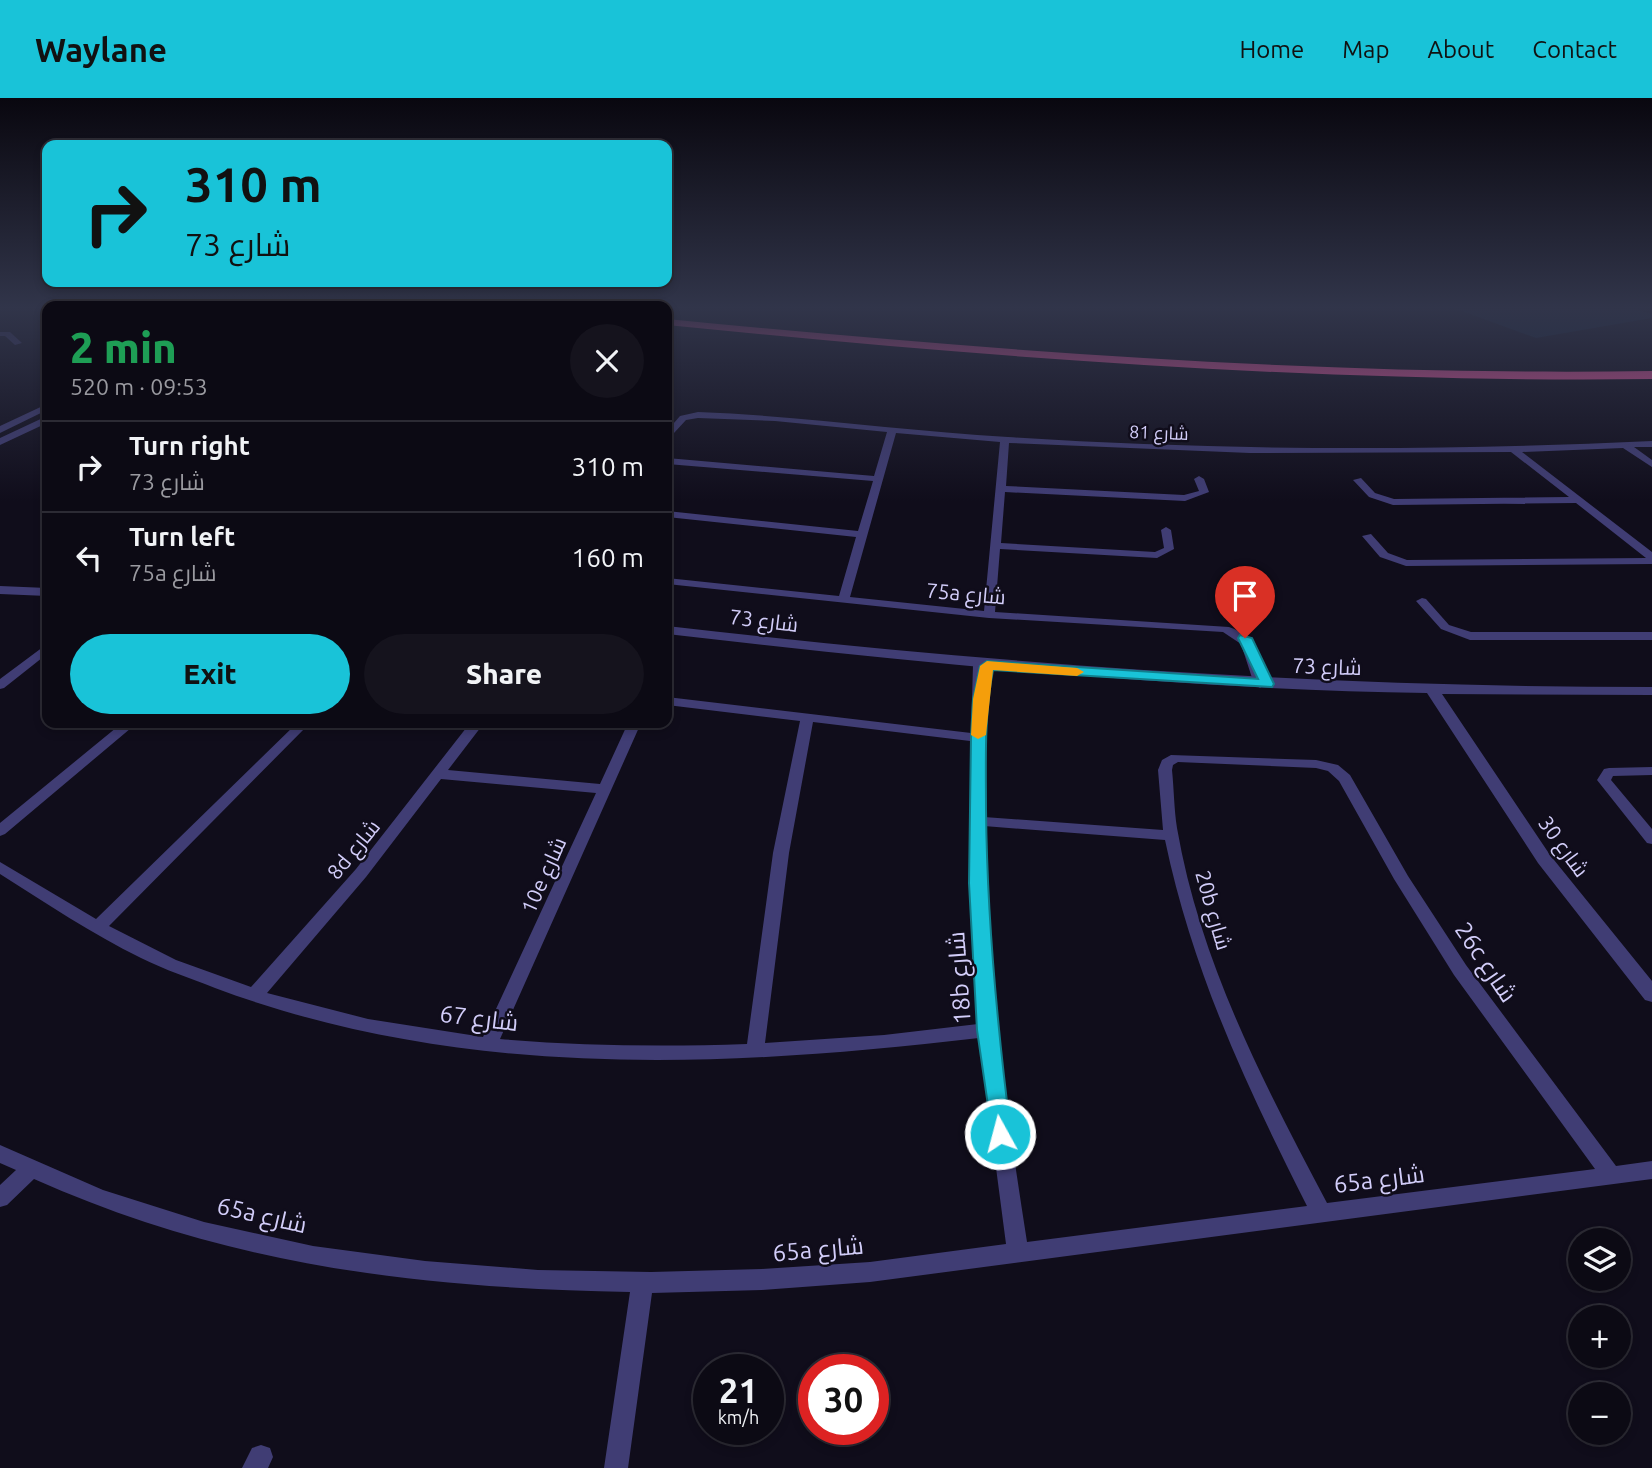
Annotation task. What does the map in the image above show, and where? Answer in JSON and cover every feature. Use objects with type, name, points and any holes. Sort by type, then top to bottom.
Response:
[{"type":"highway","points":[[1363,373],[1652,375]]},
{"type":"street","points":[[0,430],[42,409]]},
{"type":"street","name":"شارع 81","points":[[672,430],[683,418],[698,415],[1005,440],[1261,451],[1513,449],[1652,444]]},
{"type":"street","points":[[0,442],[42,421]]},
{"type":"street","points":[[843,601],[892,431]]},
{"type":"street","points":[[989,615],[1005,440]]},
{"type":"street","points":[[1625,445],[1652,464]]},
{"type":"street","points":[[1513,449],[1652,559]]},
{"type":"street","points":[[672,461],[879,479]]},
{"type":"street","points":[[1000,489],[1185,498],[1204,492],[1199,479]]},
{"type":"street","points":[[1358,481],[1371,495],[1393,502],[1579,500]]},
{"type":"street","points":[[672,515],[862,535]]},
{"type":"street","points":[[995,546],[1157,555],[1169,550],[1166,530]]},
{"type":"street","points":[[1367,536],[1384,555],[1406,563],[1652,559]]},
{"type":"street","points":[[0,581],[42,583]]},
{"type":"street","name":"75a شارع","points":[[672,582],[989,615],[1225,629],[1245,638],[1264,684]]},
{"type":"street","points":[[0,590],[42,592]]},
{"type":"street","points":[[1422,601],[1445,627],[1470,636],[1652,636]]},
{"type":"street","name":"شارع 73","points":[[672,631],[983,665],[1264,684],[1436,690],[1652,691]]},
{"type":"street","points":[[0,685],[42,652]]},
{"type":"street","name":"18b شارع","points":[[983,665],[976,821],[987,1030],[1018,1252]]},
{"type":"street","name":"شارع 30","points":[[1436,690],[1499,794],[1544,859],[1652,995]]},
{"type":"street","points":[[672,702],[807,720],[978,738]]},
{"type":"street","points":[[755,1052],[781,853],[807,720]]},
{"type":"street","points":[[0,831],[124,728]]},
{"type":"street","points":[[98,927],[299,728]]},
{"type":"street","name":"8d شارع","points":[[255,995],[361,873],[473,728]]},
{"type":"street","name":"10e شارع","points":[[489,1044],[633,728]]},
{"type":"street","name":"20b شارع","points":[[1321,1213],[1249,1073],[1198,942],[1171,836],[1165,770],[1167,762],[1176,758],[1315,764],[1333,768]]},
{"type":"street","name":"26c شارع","points":[[1333,768],[1349,783],[1402,879],[1460,970],[1611,1175]]},
{"type":"street","points":[[1644,771],[1614,780],[1620,800],[1652,839]]},
{"type":"street","points":[[439,774],[605,789]]},
{"type":"street","points":[[976,821],[1171,836]]},
{"type":"street","name":"شارع 67","points":[[0,867],[98,927],[170,964],[255,995],[366,1026],[489,1044],[620,1055],[755,1052],[911,1040],[987,1030]]},
{"type":"street","name":"65a شارع","points":[[0,1154],[30,1170],[151,1214],[288,1249],[438,1273],[535,1281],[642,1284],[794,1278],[1018,1252],[1652,1170]]},
{"type":"street","points":[[0,1198],[30,1170]]},
{"type":"street","points":[[616,1468],[642,1284]]},
{"type":"slow traffic","points":[[978,735],[980,699],[987,666],[1077,672]]},
{"type":"route","points":[[1000,1134],[987,1030],[976,821],[980,699],[987,666],[1267,684],[1245,638]]}]
